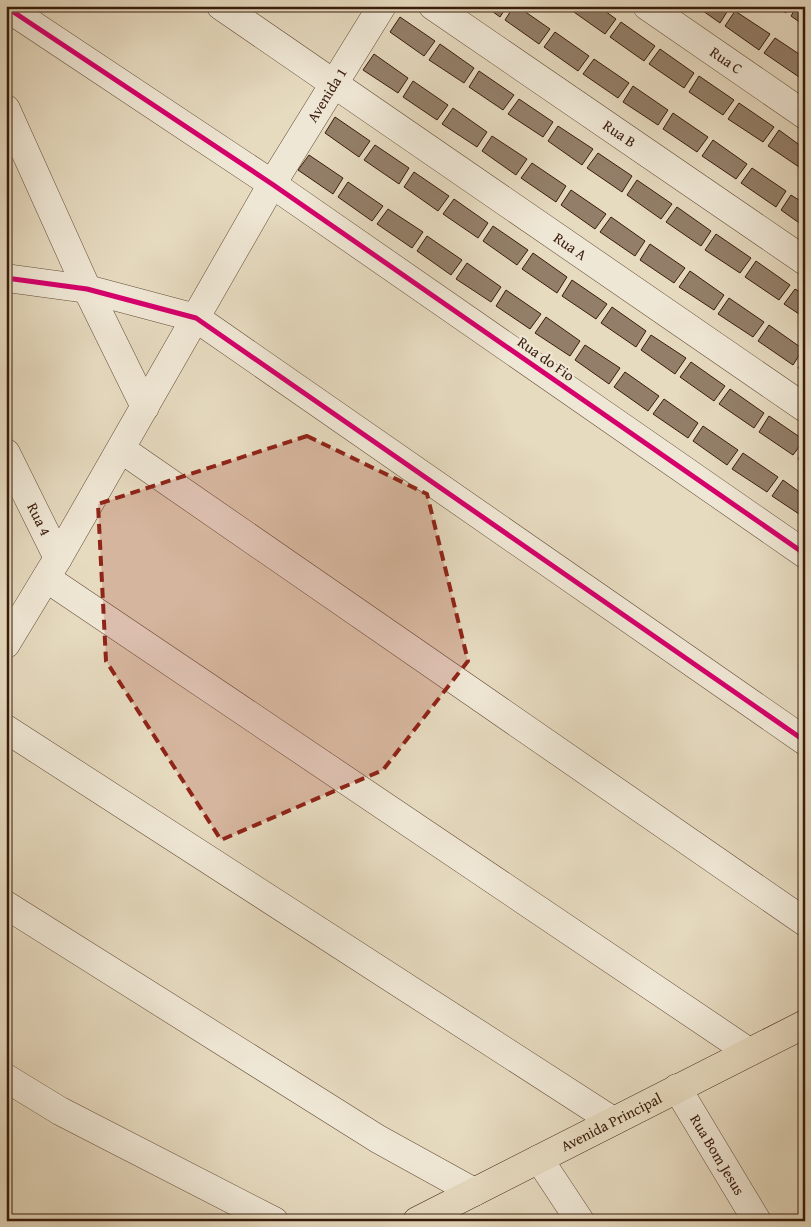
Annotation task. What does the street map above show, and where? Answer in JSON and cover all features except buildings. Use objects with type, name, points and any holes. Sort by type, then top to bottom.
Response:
[{"type":"main road","name":"Avenida Principal","points":[[417,1221],[749,1052],[803,1029]]},
{"type":"street","name":"Rua A","points":[[222,6],[805,408]]},
{"type":"street","name":"Avenida 1","points":[[6,644],[121,449],[272,184],[382,6]]},
{"type":"street","name":"Rua B","points":[[433,6],[805,261]]},
{"type":"street","name":"Rua C","points":[[647,6],[805,116]]},
{"type":"street","name":"Rua do Fio","points":[[6,7],[272,184],[805,554]]},
{"type":"street","points":[[6,109],[87,289],[145,406]]},
{"type":"street","points":[[6,278],[87,289],[196,318],[805,741]]},
{"type":"street","points":[[121,449],[805,922]]},
{"type":"street","name":"Rua 4","points":[[6,453],[52,568]]},
{"type":"street","points":[[52,568],[749,1052]]},
{"type":"street","points":[[6,729],[614,1121]]},
{"type":"street","points":[[6,905],[378,1139],[474,1192]]},
{"type":"street","points":[[6,1078],[60,1112],[274,1221]]},
{"type":"street","name":"Rua Bom Jesus","points":[[677,1088],[757,1221]]},
{"type":"street","points":[[539,1159],[580,1221]]},
{"type":"highlighted area","points":[[307,436],[427,494],[468,661],[383,770],[221,840],[106,661],[98,504]]},
{"type":"cycle path","points":[[6,7],[272,184],[805,554]]},
{"type":"cycle path","points":[[6,278],[87,289],[196,318],[805,741]]}]
